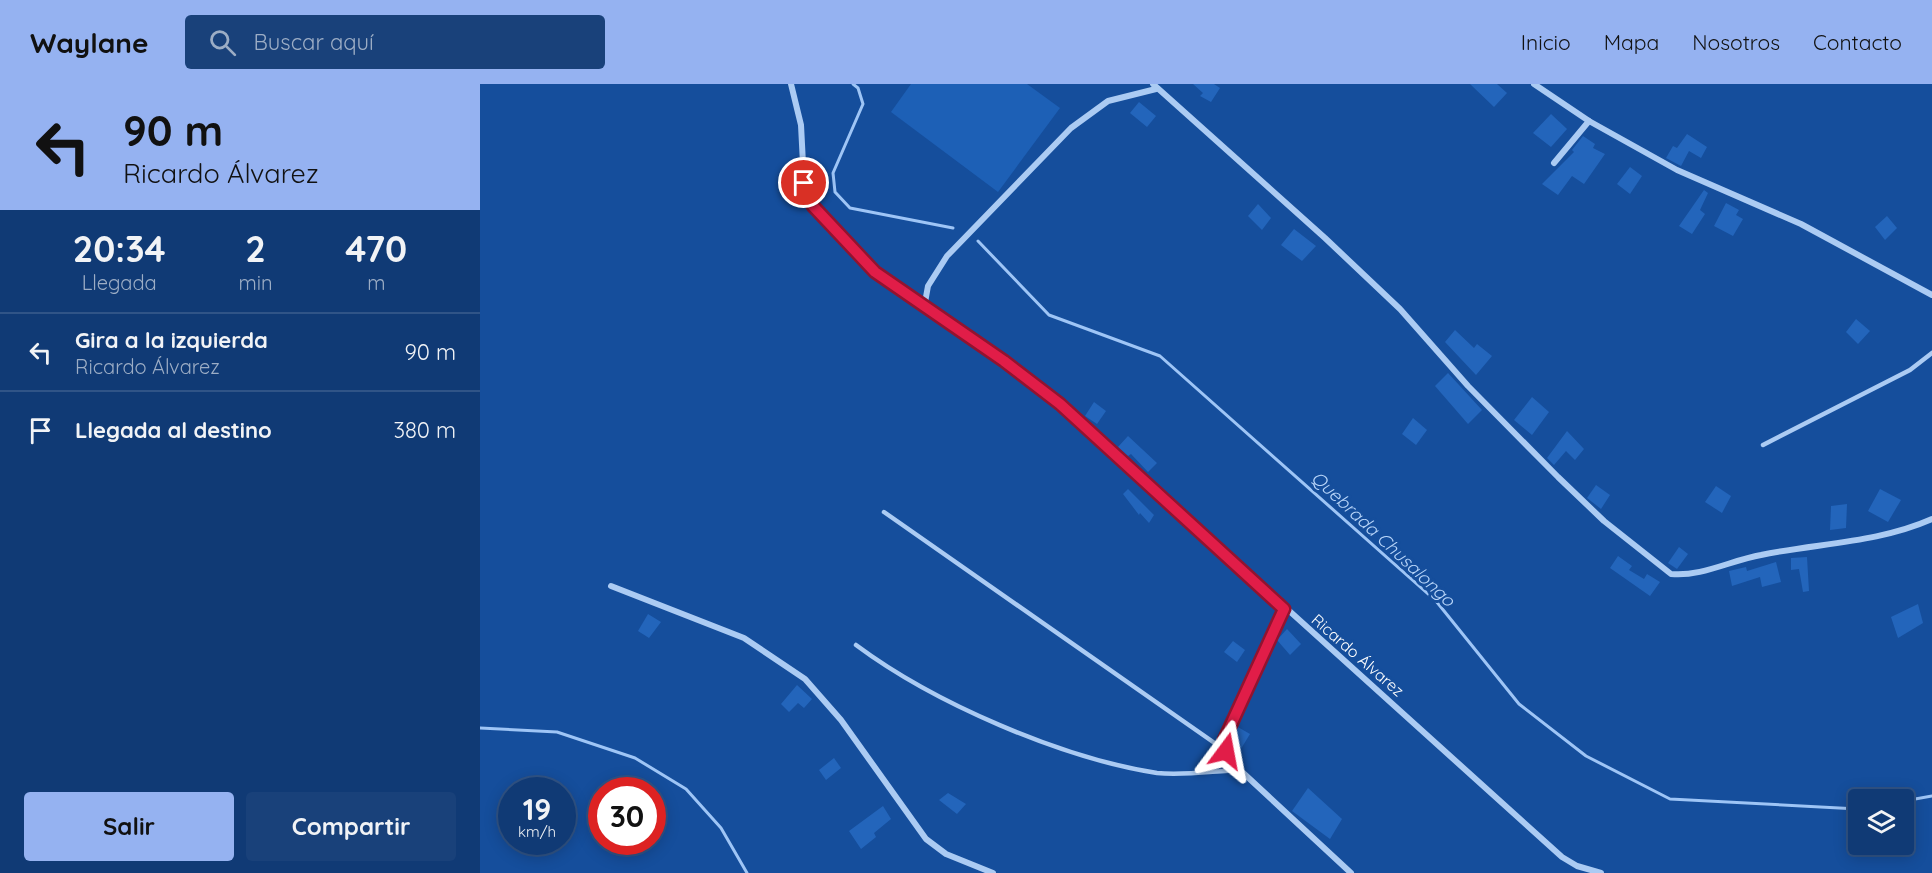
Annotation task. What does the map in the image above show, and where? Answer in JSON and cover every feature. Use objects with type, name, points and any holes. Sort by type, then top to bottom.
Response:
[{"type":"street","name":"Ricardo Álvarez","points":[[791,84],[801,125],[804,183],[813,206],[875,272],[924,308],[1004,361],[1060,404],[1284,609],[1364,676],[1562,857],[1577,867],[1600,873]]},
{"type":"street","points":[[1534,84],[1588,121],[1677,170],[1801,224],[1932,295]]},
{"type":"street","points":[[924,308],[928,286],[947,256],[1071,128],[1108,101],[1155,86],[1325,238],[1400,309],[1468,386],[1558,477],[1605,521],[1671,574],[1685,576],[1761,555],[1839,543],[1912,527],[1932,519]]},
{"type":"street","points":[[1554,163],[1588,121]]},
{"type":"street","points":[[611,586],[744,638],[805,679],[841,720],[926,838],[946,854],[993,873]]},
{"type":"street","points":[[1284,609],[1224,740],[1226,751],[1239,770],[1351,873]]},
{"type":"lane","points":[[1763,445],[1910,370],[1932,353]]},
{"type":"lane","points":[[884,512],[1226,751]]},
{"type":"lane","points":[[856,645],[873,658],[973,713],[1081,756],[1160,773],[1239,770]]},
{"type":"shaded area","points":[[911,84],[1027,84],[1060,108],[998,192],[891,112]]},
{"type":"building","points":[[1193,84],[1214,84],[1220,88],[1211,102],[1200,96],[1203,93]]},
{"type":"building","points":[[1470,84],[1497,84],[1507,93],[1494,107]]},
{"type":"building","points":[[1139,102],[1156,116],[1147,127],[1130,113]]},
{"type":"building","points":[[1551,114],[1567,129],[1551,147],[1533,133]]},
{"type":"building","points":[[1687,134],[1707,147],[1701,158],[1689,151],[1681,166],[1666,158],[1673,146],[1677,148]]},
{"type":"building","points":[[1583,136],[1595,144],[1593,148],[1605,154],[1584,184],[1572,176],[1558,195],[1542,184],[1574,152],[1572,150]]},
{"type":"building","points":[[1630,167],[1642,176],[1630,194],[1617,184]]},
{"type":"building","points":[[1704,190],[1708,193],[1700,210],[1705,214],[1692,234],[1679,226]]},
{"type":"building","points":[[1726,203],[1739,210],[1736,215],[1743,219],[1733,236],[1714,226]]},
{"type":"building","points":[[1258,204],[1271,218],[1262,230],[1248,216]]},
{"type":"building","points":[[1887,216],[1897,228],[1885,240],[1875,227]]},
{"type":"building","points":[[1294,229],[1316,246],[1302,261],[1281,245]]},
{"type":"building","points":[[1856,319],[1870,331],[1858,344],[1846,332]]},
{"type":"building","points":[[1455,330],[1474,348],[1477,344],[1492,356],[1476,375],[1445,342]]},
{"type":"building","points":[[1448,373],[1482,410],[1468,424],[1435,386]]},
{"type":"building","points":[[1532,397],[1549,412],[1532,435],[1514,420]]},
{"type":"building","points":[[1094,402],[1106,411],[1097,424],[1085,416]]},
{"type":"building","points":[[1413,418],[1427,430],[1416,445],[1402,434]]},
{"type":"building","points":[[1567,431],[1584,449],[1575,460],[1566,451],[1554,465],[1547,458]]},
{"type":"building","points":[[1128,436],[1157,463],[1148,472],[1131,454],[1128,456],[1118,447]]},
{"type":"building","points":[[1596,485],[1610,495],[1601,509],[1587,498]]},
{"type":"building","points":[[1716,486],[1731,496],[1722,513],[1705,502]]},
{"type":"building","points":[[1128,489],[1154,515],[1149,523],[1140,513],[1139,515],[1123,494]]},
{"type":"building","points":[[1880,489],[1901,500],[1888,522],[1868,511]]},
{"type":"building","points":[[1847,504],[1846,528],[1830,530],[1831,506]]},
{"type":"building","points":[[1679,547],[1688,554],[1677,569],[1668,563]]},
{"type":"building","points":[[1618,556],[1632,566],[1629,570],[1644,579],[1647,574],[1660,582],[1650,596],[1610,568]]},
{"type":"building","points":[[1807,557],[1809,591],[1803,592],[1799,569],[1791,570],[1791,558]]},
{"type":"building","points":[[1776,562],[1781,582],[1762,587],[1760,577],[1732,586],[1729,571],[1746,567],[1747,571]]},
{"type":"building","points":[[1918,604],[1923,623],[1898,638],[1891,617]]},
{"type":"building","points":[[648,614],[661,622],[649,638],[638,631]]},
{"type":"building","points":[[1287,629],[1301,644],[1290,655],[1277,640]]},
{"type":"building","points":[[1233,641],[1245,650],[1237,662],[1224,652]]},
{"type":"building","points":[[797,685],[812,699],[804,708],[798,703],[789,712],[781,704]]},
{"type":"building","points":[[1236,726],[1250,734],[1239,752],[1231,747],[1229,740]]},
{"type":"building","points":[[834,758],[841,768],[826,780],[819,770]]},
{"type":"building","points":[[1308,788],[1342,819],[1330,839],[1292,811]]},
{"type":"building","points":[[948,793],[966,804],[957,814],[939,800]]},
{"type":"building","points":[[883,806],[891,819],[874,833],[876,837],[861,849],[849,831]]},
{"type":"waterway","name":"Quebrada Chusalongo","points":[[853,84],[858,88],[863,104],[833,173],[835,192],[850,208],[953,228]]},
{"type":"waterway","name":"Quebrada Chusalongo","points":[[978,241],[1049,315],[1160,356],[1436,601],[1519,704],[1586,756],[1670,799],[1848,808]]},
{"type":"waterway","points":[[480,728],[557,732],[635,758],[686,789],[721,828],[747,873]]},
{"type":"waterway","name":"Quebrada Chusalongo","points":[[1914,799],[1932,796]]},
{"type":"route","points":[[804,183],[813,206],[875,272],[924,308],[1004,361],[1060,404],[1284,609],[1224,740],[1226,751]]}]
